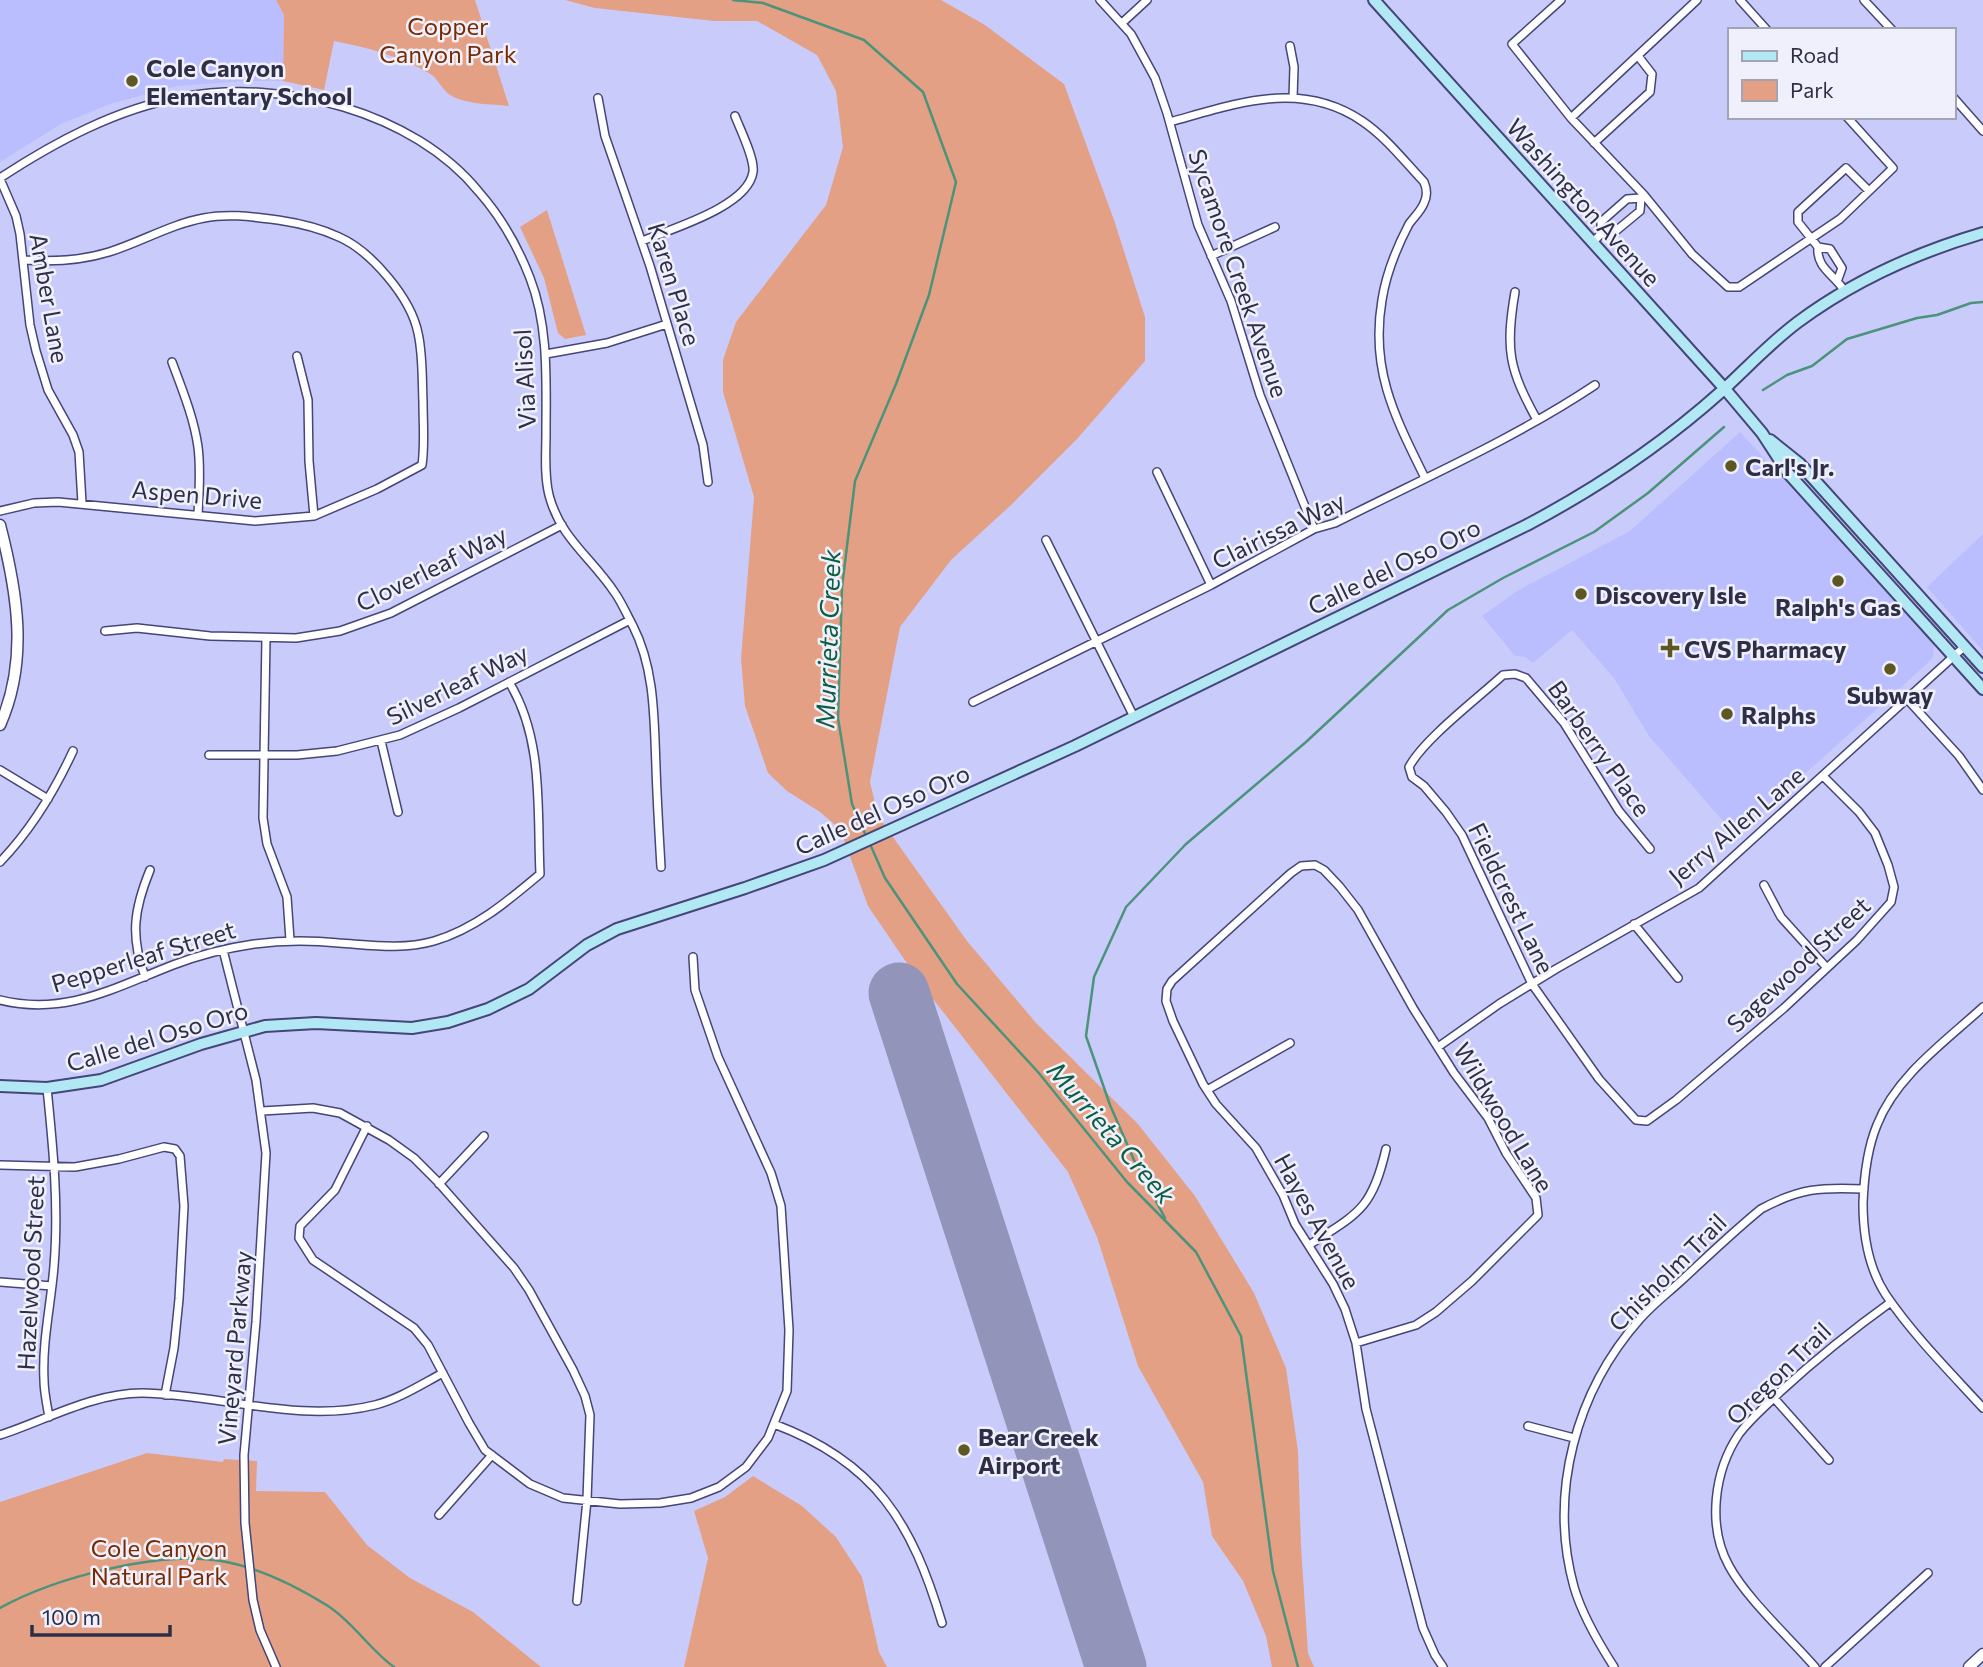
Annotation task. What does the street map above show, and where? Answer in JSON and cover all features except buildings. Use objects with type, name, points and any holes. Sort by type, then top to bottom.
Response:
[{"type":"main road","name":"Washington Avenue","points":[[1374,0],[1725,389],[1762,433],[1788,473],[1983,689]]},
{"type":"main road","name":"Calle del Oso Oro","points":[[0,1086],[73,1086],[122,1074],[201,1044],[265,1026],[316,1023],[412,1028],[457,1019],[488,1009],[529,989],[587,945],[617,929],[824,860],[1134,717],[1562,506],[1600,484],[1644,453],[1725,389],[1769,345],[1799,321],[1845,292],[1917,257],[1983,233]]},
{"type":"main road","name":"Washington Avenue","points":[[1762,433],[1800,464],[1983,667]]},
{"type":"main road","points":[[1825,514],[1832,513],[1867,547],[1880,553]]},
{"type":"main road","points":[[1875,569],[1890,574],[1917,600],[1927,604]]},
{"type":"street","name":"Sycamore Creek Avenue","points":[[1100,0],[1131,34],[1155,78],[1198,225],[1231,301],[1260,395],[1314,529]]},
{"type":"street","points":[[1122,23],[1147,0]]},
{"type":"street","points":[[1561,0],[1512,44],[1571,118],[1692,254],[1728,287],[1739,287],[1840,219],[1894,168],[1849,119]]},
{"type":"street","points":[[1571,118],[1698,0]]},
{"type":"street","points":[[1740,0],[1765,28]]},
{"type":"street","points":[[1864,0],[1890,28]]},
{"type":"street","points":[[1290,46],[1294,67],[1293,98]]},
{"type":"street","points":[[1594,143],[1650,92],[1652,74],[1637,56]]},
{"type":"street","name":"Via Alisol","points":[[0,178],[77,132],[134,110],[180,97],[224,91],[270,92],[310,98],[378,118],[436,152],[478,190],[509,233],[531,280],[543,328],[546,354],[546,475],[549,496],[571,542],[615,592],[642,648],[653,689],[661,867]]},
{"type":"street","name":"Karen Place","points":[[598,98],[605,136],[642,241],[703,444],[708,482]]},
{"type":"street","points":[[1170,122],[1252,100],[1293,98],[1320,103],[1363,122],[1424,182],[1427,191],[1424,204],[1410,223],[1392,262],[1382,300],[1379,343],[1381,372],[1386,392],[1425,478]]},
{"type":"street","points":[[1955,99],[1983,131]]},
{"type":"street","points":[[642,241],[714,212],[747,185],[753,174],[752,164],[735,116]]},
{"type":"street","points":[[1838,279],[1842,268],[1830,249],[1818,247],[1811,239],[1798,222],[1798,212],[1846,168],[1869,191]]},
{"type":"street","name":"Amber Lane","points":[[0,178],[16,216],[25,260],[29,315],[36,351],[48,390],[74,435],[79,452],[82,503]]},
{"type":"street","points":[[1592,243],[1601,234],[1601,222],[1620,204],[1627,199],[1643,197]]},
{"type":"street","points":[[1601,234],[1611,235],[1640,211],[1643,197]]},
{"type":"street","points":[[1620,204],[1632,217]]},
{"type":"street","name":"Aspen Drive","points":[[0,511],[34,503],[82,503],[255,521],[314,516],[377,489],[422,465],[424,451],[422,364],[418,331],[407,304],[393,282],[374,262],[341,238],[298,223],[221,215],[203,218],[106,253],[40,261],[25,260]]},
{"type":"street","points":[[1211,256],[1275,227]]},
{"type":"street","points":[[1818,247],[1817,256],[1828,275],[1838,279],[1845,292]]},
{"type":"street","points":[[1823,265],[1835,258]]},
{"type":"street","points":[[1515,292],[1509,343],[1511,365],[1537,420]]},
{"type":"street","points":[[546,354],[607,343],[667,324]]},
{"type":"street","points":[[297,356],[308,400],[309,461],[314,516]]},
{"type":"street","points":[[172,362],[198,446],[198,515]]},
{"type":"street","name":"Clairissa Way","points":[[974,702],[1211,585],[1314,529],[1335,523],[1425,478],[1560,408],[1595,384]]},
{"type":"street","points":[[1157,472],[1211,585]]},
{"type":"street","points":[[0,525],[18,610],[18,648],[13,682],[0,725]]},
{"type":"street","name":"Cloverleaf Way","points":[[105,631],[137,628],[197,635],[296,638],[340,631],[422,598],[562,525]]},
{"type":"street","points":[[1046,540],[1134,717]]},
{"type":"street","name":"Silverleaf Way","points":[[209,755],[337,751],[381,741],[419,727],[630,620]]},
{"type":"street","points":[[266,638],[264,831],[287,897],[290,940]]},
{"type":"street","name":"Jerry Allen Lane","points":[[1438,1047],[1532,984],[1699,888],[1965,646]]},
{"type":"street","name":"Barberry Place","points":[[1515,674],[1526,678],[1564,723],[1619,811],[1650,849]]},
{"type":"street","name":"Fieldcrest Lane","points":[[1515,674],[1503,675],[1423,748],[1409,767],[1412,777],[1431,795],[1462,835],[1532,984],[1599,1079],[1636,1120],[1647,1121]]},
{"type":"street","name":"Pepperleaf Street","points":[[0,1000],[36,1006],[72,1003],[182,962],[223,950],[290,940],[392,946],[432,942],[473,925],[495,911],[540,874],[533,739],[525,713],[509,682]]},
{"type":"street","points":[[1907,699],[1959,757],[1983,790]]},
{"type":"street","points":[[381,741],[398,812]]},
{"type":"street","points":[[0,862],[19,842],[48,799],[73,751]]},
{"type":"street","points":[[0,770],[48,799]]},
{"type":"street","name":"Sagewood Street","points":[[1647,1121],[1676,1100],[1826,968],[1857,940],[1891,902],[1895,887],[1875,833],[1823,776]]},
{"type":"street","name":"Wildwood Lane","points":[[1301,866],[1315,865],[1324,870],[1358,910],[1413,1008],[1454,1073],[1488,1118],[1506,1153],[1536,1198],[1538,1215],[1472,1281],[1436,1312],[1416,1325],[1356,1343]]},
{"type":"street","name":"Hayes Avenue","points":[[1301,866],[1183,971],[1167,989],[1166,1001],[1207,1090],[1216,1104],[1256,1148],[1295,1224],[1333,1284],[1345,1309],[1356,1343],[1366,1409],[1423,1628],[1443,1667]]},
{"type":"street","points":[[145,976],[136,945],[135,922],[138,900],[150,870]]},
{"type":"street","points":[[1764,886],[1781,917],[1826,968]]},
{"type":"street","points":[[1634,924],[1678,978]]},
{"type":"street","name":"Vineyard Parkway","points":[[223,950],[262,1111],[266,1153],[256,1322],[244,1455],[245,1523],[253,1600],[260,1630],[275,1667]]},
{"type":"street","points":[[367,1126],[335,1190],[300,1226],[299,1238],[313,1260],[414,1328],[428,1345],[485,1450],[530,1484],[563,1498],[621,1504],[660,1503],[691,1498],[719,1487],[746,1467],[768,1438],[787,1391],[789,1329],[780,1206],[771,1173],[718,1057],[695,990],[693,957]]},
{"type":"street","points":[[1983,1007],[1912,1073],[1892,1098],[1877,1124],[1868,1153],[1864,1189],[1866,1240],[1875,1271],[1891,1302],[1983,1408]]},
{"type":"street","points":[[1207,1090],[1290,1043]]},
{"type":"street","name":"Hazelwood Street","points":[[47,1088],[57,1211],[44,1359],[49,1417]]},
{"type":"street","points":[[262,1111],[313,1108],[340,1113],[367,1126],[414,1158],[514,1268],[555,1335],[586,1396],[590,1415],[587,1500],[577,1601]]},
{"type":"street","points":[[439,1184],[484,1136]]},
{"type":"street","points":[[0,1165],[75,1167],[164,1147],[175,1149],[180,1156],[183,1170],[183,1241],[178,1321],[165,1395]]},
{"type":"street","points":[[1309,1245],[1345,1223],[1364,1205],[1374,1191],[1386,1149]]},
{"type":"street","name":"Chisholm Trail","points":[[1614,1667],[1589,1624],[1574,1587],[1567,1553],[1564,1513],[1566,1478],[1574,1438],[1598,1379],[1640,1318],[1761,1209],[1804,1189],[1864,1189]]},
{"type":"street","points":[[0,1282],[52,1286]]},
{"type":"street","name":"Oregon Trail","points":[[1815,1667],[1744,1588],[1728,1565],[1718,1538],[1718,1482],[1725,1459],[1739,1434],[1774,1398],[1845,1335],[1891,1302]]},
{"type":"street","points":[[0,1435],[89,1402],[117,1395],[142,1393],[248,1405],[323,1410],[354,1409],[379,1404],[443,1373]]},
{"type":"street","points":[[1774,1398],[1829,1461]]},
{"type":"street","points":[[774,1424],[793,1431],[845,1460],[895,1511],[912,1542],[942,1623]]},
{"type":"street","points":[[1528,1426],[1574,1438]]},
{"type":"street","points":[[439,1515],[492,1455]]},
{"type":"street","points":[[1825,1667],[1928,1573]]},
{"type":"street","points":[[1969,1667],[1983,1654]]},
{"type":"shaded area","name":"Cole Canyon Elementary School","points":[[0,0],[276,0],[284,15],[283,81],[177,86],[110,104],[61,124],[0,162]]},
{"type":"shaded area","points":[[1740,432],[1930,638],[1934,646],[1933,657],[1929,662],[1736,836],[1649,736],[1614,678],[1572,630],[1533,663],[1525,657],[1515,656],[1482,616],[1517,591],[1630,531]]},
{"type":"shaded area","points":[[1983,534],[1983,651],[1927,587]]},
{"type":"green space","name":"Copper Canyon Park","points":[[276,0],[475,0],[509,106],[464,101],[450,95],[431,74],[416,66],[382,53],[334,41],[324,90],[283,81],[284,15]]},
{"type":"green space","points":[[565,0],[941,0],[985,25],[1064,84],[1114,220],[1145,317],[1145,361],[1077,439],[951,560],[900,627],[870,782],[878,816],[967,941],[1036,1023],[1138,1124],[1195,1196],[1254,1293],[1286,1368],[1298,1451],[1308,1653],[1314,1667],[1272,1667],[1266,1636],[1243,1581],[1212,1536],[1203,1482],[1138,1366],[1097,1237],[1068,1172],[919,981],[868,906],[840,829],[820,812],[787,791],[768,773],[745,706],[741,659],[754,497],[723,392],[723,360],[736,322],[826,205],[843,147],[836,91],[817,55],[757,21],[714,21],[595,8]]},
{"type":"green space","points":[[547,210],[586,335],[565,339],[558,333],[544,278],[520,227]]},
{"type":"green space","name":"Cole Canyon Natural Park","points":[[147,1453],[223,1462],[224,1459],[257,1461],[256,1491],[325,1492],[367,1545],[410,1578],[473,1612],[541,1667],[0,1667],[0,1502]]},
{"type":"green space","points":[[753,1476],[802,1506],[836,1537],[862,1577],[879,1652],[887,1667],[684,1667],[708,1558],[694,1511],[725,1497]]},
{"type":"waterway","name":"Murrieta Creek","points":[[733,0],[763,3],[864,40],[923,92],[956,182],[929,295],[896,384],[855,481],[842,587],[838,718],[852,804],[867,838]]},
{"type":"waterway","points":[[1763,390],[1787,375],[1812,366],[1847,339],[1971,303],[1983,302]]},
{"type":"waterway","points":[[1165,1218],[1134,1160],[1110,1105],[1086,1036],[1094,977],[1126,907],[1186,844],[1306,742],[1448,610],[1503,578],[1594,532],[1648,493],[1724,427]]},
{"type":"waterway","name":"Murrieta Creek","points":[[870,844],[885,878],[957,984],[1038,1072],[1127,1182],[1196,1252],[1241,1336],[1273,1571],[1298,1667]]},
{"type":"waterway","points":[[0,1608],[49,1586],[107,1569],[168,1559],[221,1561],[276,1578],[328,1606],[394,1667]]},
{"type":"runway","points":[[899,993],[1116,1667]]},
{"type":"place","name":"Cole Canyon Elementary School","points":[[132,81]]},
{"type":"place","name":"Carl's Jr.","points":[[1731,466]]},
{"type":"place","name":"Ralph's Gas","points":[[1838,581]]},
{"type":"place","name":"Discovery Isle","points":[[1581,594]]},
{"type":"place","name":"CVS Pharmacy","points":[[1670,648]]},
{"type":"place","name":"Subway","points":[[1890,669]]},
{"type":"place","name":"Ralphs","points":[[1727,714]]},
{"type":"place","name":"Bear Creek Airport","points":[[964,1450]]}]
